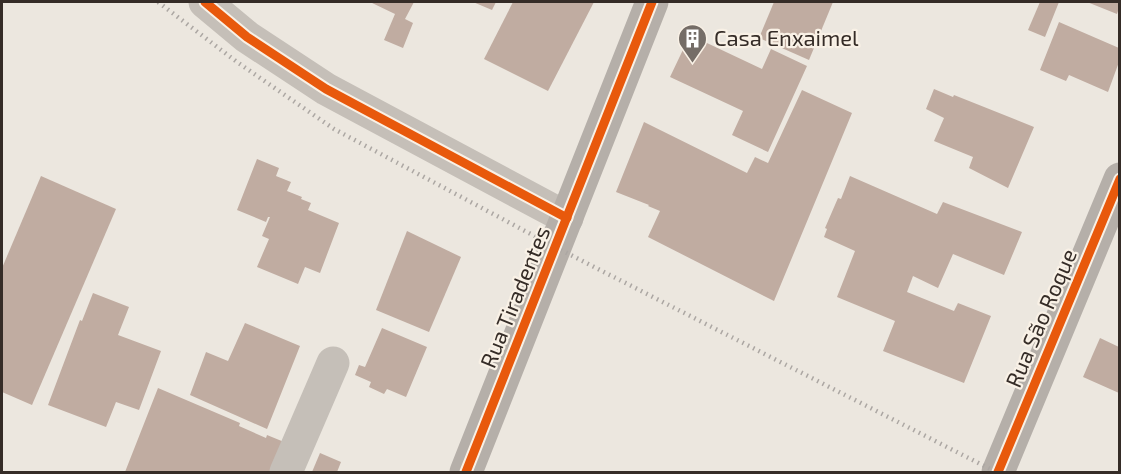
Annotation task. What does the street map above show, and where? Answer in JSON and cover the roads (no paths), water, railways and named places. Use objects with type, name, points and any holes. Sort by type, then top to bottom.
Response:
[{"type":"street","points":[[205,2],[247,37],[326,89],[567,218]]},
{"type":"street","name":"Rua Tiradentes","points":[[466,472],[567,218],[648,3]]},
{"type":"street","name":"Rua São Roque","points":[[998,472],[1119,178]]},
{"type":"street","points":[[286,472],[333,363]]},
{"type":"railway","points":[[158,2],[237,62],[334,129],[555,247],[996,472]]},
{"type":"place","name":"Casa Enxaimel","points":[[693,64]]}]
